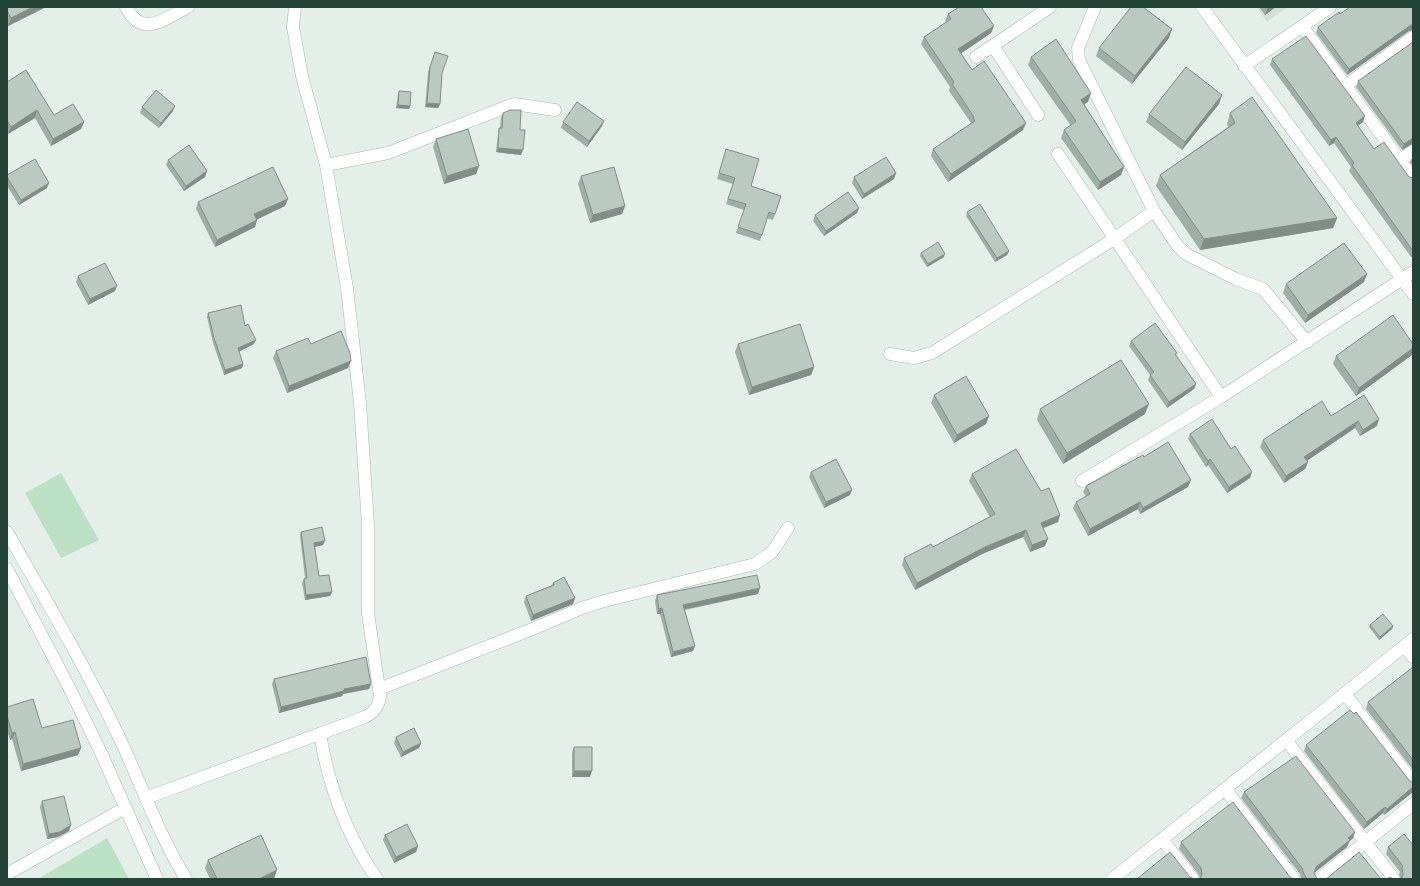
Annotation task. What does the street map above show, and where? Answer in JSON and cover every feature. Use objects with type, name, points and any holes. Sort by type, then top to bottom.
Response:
[{"type":"street","points":[[126,7],[134,20],[145,25],[156,22],[188,7]]},
{"type":"street","points":[[146,798],[371,714],[379,703],[379,689],[368,613],[368,525],[360,403],[346,288],[326,165],[302,76],[293,27],[295,7]]},
{"type":"street","points":[[976,57],[1050,7]]},
{"type":"street","points":[[1095,7],[1078,48],[1079,60],[1154,211],[1177,245],[1186,254],[1236,279],[1263,289],[1307,342]]},
{"type":"street","points":[[1202,7],[1413,294]]},
{"type":"street","points":[[1244,66],[1330,7]]},
{"type":"street","points":[[1302,26],[1413,178]]},
{"type":"street","points":[[1345,86],[1413,37]]},
{"type":"street","points":[[993,46],[1038,114]]},
{"type":"street","points":[[326,165],[388,153],[514,104],[555,110]]},
{"type":"street","points":[[1400,160],[1413,151]]},
{"type":"street","points":[[1058,154],[1221,397]]},
{"type":"street","points":[[890,354],[914,358],[932,353],[1114,239],[1154,211]]},
{"type":"street","points":[[1082,481],[1221,397],[1402,281],[1413,272]]},
{"type":"street","points":[[379,689],[582,608],[604,601],[755,564],[772,552],[788,528]]},
{"type":"street","points":[[7,532],[87,675],[120,739],[164,839],[186,879]]},
{"type":"street","points":[[7,569],[71,691],[158,879]]},
{"type":"street","points":[[1112,879],[1409,643],[1413,657]]},
{"type":"street","points":[[1345,694],[1413,782]]},
{"type":"street","points":[[320,734],[326,768],[335,800],[348,832],[364,861],[377,879]]},
{"type":"street","points":[[1286,740],[1394,879]]},
{"type":"street","points":[[1226,789],[1294,879]]},
{"type":"street","points":[[1319,879],[1413,804]]},
{"type":"street","points":[[7,874],[125,808]]},
{"type":"street","points":[[1162,840],[1193,879]]},
{"type":"shaded area","points":[[1257,7],[1288,7],[1267,22]]},
{"type":"green space","points":[[61,473],[99,540],[61,558],[25,493]]},
{"type":"green space","points":[[107,838],[129,879],[38,879]]},
{"type":"building","points":[[7,7],[33,7],[11,18],[7,11]]},
{"type":"building","points":[[959,7],[981,7],[994,26],[958,49],[972,70],[984,61],[1026,123],[951,174],[933,149],[975,121],[973,118],[974,117],[952,84],[954,82],[924,37],[951,19],[948,14]]},
{"type":"building","points":[[1131,7],[1143,7],[1172,29],[1135,76],[1099,48]]},
{"type":"building","points":[[1350,7],[1413,7],[1413,25],[1349,69],[1318,27],[1339,12],[1340,14]]},
{"type":"building","points":[[1306,36],[1365,116],[1356,123],[1374,149],[1384,142],[1409,177],[1413,178],[1413,251],[1352,165],[1354,163],[1336,137],[1331,140],[1272,59]]},
{"type":"building","points":[[1056,39],[1091,93],[1081,100],[1124,167],[1100,182],[1064,130],[1076,121],[1031,57]]},
{"type":"building","points":[[1413,42],[1413,138],[1404,144],[1358,81]]},
{"type":"building","points":[[435,52],[448,56],[442,73],[440,104],[427,103],[430,67]]},
{"type":"building","points":[[1186,67],[1222,95],[1185,142],[1149,114]]},
{"type":"building","points":[[26,70],[54,115],[73,104],[84,122],[53,139],[37,110],[11,127],[7,121],[7,82]]},
{"type":"building","points":[[156,90],[175,106],[161,123],[142,107]]},
{"type":"building","points":[[399,91],[411,92],[410,106],[398,105]]},
{"type":"building","points":[[1252,97],[1337,218],[1204,239],[1160,175],[1235,123],[1230,113]]},
{"type":"building","points":[[577,102],[604,121],[589,141],[563,122]]},
{"type":"building","points":[[510,110],[521,110],[520,130],[525,130],[523,150],[498,148],[499,128],[502,128],[503,113]]},
{"type":"building","points":[[468,129],[479,166],[447,176],[436,139]]},
{"type":"building","points":[[189,145],[207,171],[186,186],[168,160]]},
{"type":"building","points":[[726,149],[759,159],[751,186],[781,196],[775,214],[769,212],[762,235],[738,227],[746,204],[728,199],[735,178],[719,173]]},
{"type":"building","points":[[886,157],[896,173],[864,194],[854,177]]},
{"type":"building","points":[[35,159],[49,183],[21,200],[7,175]]},
{"type":"building","points":[[273,167],[288,199],[254,214],[257,220],[217,240],[198,202]]},
{"type":"building","points":[[614,167],[625,206],[593,215],[581,176]]},
{"type":"building","points":[[848,192],[859,208],[826,231],[815,215]]},
{"type":"building","points":[[980,204],[1009,251],[997,258],[967,212]]},
{"type":"building","points":[[938,242],[945,254],[928,264],[921,253]]},
{"type":"building","points":[[1344,243],[1367,274],[1308,315],[1286,284]]},
{"type":"building","points":[[105,263],[117,286],[90,299],[78,276]]},
{"type":"building","points":[[241,305],[245,326],[248,324],[256,340],[238,348],[243,364],[225,370],[214,338],[208,313]]},
{"type":"building","points":[[1393,315],[1413,344],[1413,348],[1359,388],[1336,356]]},
{"type":"building","points":[[1155,323],[1177,353],[1175,354],[1196,384],[1169,402],[1150,375],[1154,372],[1131,341]]},
{"type":"building","points":[[800,324],[814,367],[752,387],[738,344]]},
{"type":"building","points":[[341,331],[350,353],[351,361],[289,386],[276,351],[308,338],[311,344]]},
{"type":"building","points":[[1121,360],[1149,404],[1067,453],[1040,409]]},
{"type":"building","points":[[966,376],[989,416],[957,435],[934,395]]},
{"type":"building","points":[[1364,395],[1379,419],[1363,430],[1358,421],[1304,457],[1308,462],[1286,476],[1263,440],[1322,401],[1331,416]]},
{"type":"building","points":[[1212,419],[1231,449],[1235,446],[1252,472],[1229,487],[1210,459],[1208,461],[1190,434]]},
{"type":"building","points":[[1168,442],[1191,480],[1143,508],[1140,502],[1090,529],[1076,502],[1090,494],[1086,486],[1143,455],[1144,457]]},
{"type":"building","points":[[1016,449],[1041,491],[1049,488],[1060,515],[1041,523],[1048,539],[1032,545],[1026,530],[985,547],[917,583],[904,558],[931,544],[933,547],[995,514],[972,474]]},
{"type":"building","points":[[836,459],[852,490],[826,502],[811,472]]},
{"type":"building","points":[[322,527],[325,541],[314,543],[319,576],[329,575],[332,592],[306,595],[304,579],[307,578],[301,532]]},
{"type":"building","points":[[757,575],[760,588],[683,605],[695,646],[673,652],[662,608],[659,609],[657,595]]},
{"type":"building","points":[[564,577],[575,598],[533,615],[526,596],[554,585],[553,583]]},
{"type":"building","points":[[1383,614],[1393,626],[1380,637],[1370,625]]},
{"type":"building","points":[[366,657],[371,684],[344,689],[344,691],[281,707],[274,679]]},
{"type":"building","points":[[1413,667],[1413,760],[1368,702]]},
{"type":"building","points":[[33,699],[42,728],[73,720],[81,748],[23,764],[15,732],[12,733],[7,716],[7,707]]},
{"type":"building","points":[[1350,710],[1354,714],[1356,712],[1409,780],[1413,783],[1413,787],[1387,809],[1385,807],[1367,822],[1306,745]]},
{"type":"building","points":[[414,728],[421,743],[403,752],[396,737]]},
{"type":"building","points":[[574,747],[592,747],[592,771],[574,771]]},
{"type":"building","points":[[1296,756],[1355,832],[1348,838],[1350,840],[1316,867],[1314,873],[1318,879],[1307,879],[1302,868],[1244,792]]},
{"type":"building","points":[[64,796],[71,825],[60,832],[49,834],[42,801]]},
{"type":"building","points":[[1233,802],[1293,879],[1198,879],[1202,875],[1201,868],[1181,842]]},
{"type":"building","points":[[407,824],[418,846],[396,857],[385,835]]},
{"type":"building","points":[[1404,834],[1413,845],[1413,879],[1401,879],[1403,875],[1403,866],[1388,847]]},
{"type":"building","points":[[261,835],[277,870],[259,879],[217,879],[208,860]]},
{"type":"building","points":[[1170,852],[1190,877],[1194,879],[1137,879]]},
{"type":"building","points":[[1359,852],[1381,879],[1326,879]]}]
